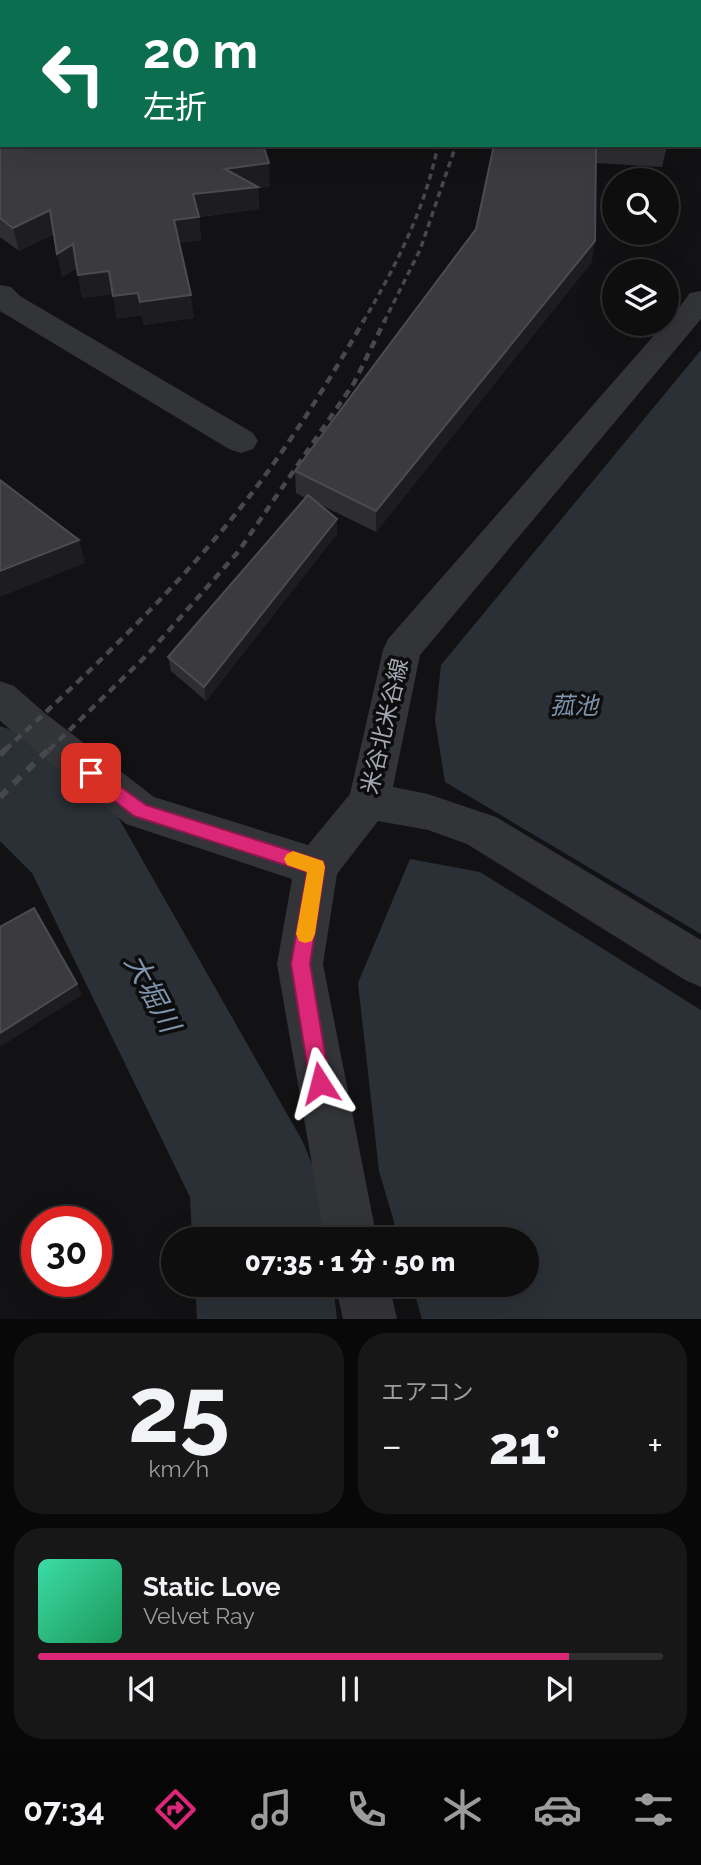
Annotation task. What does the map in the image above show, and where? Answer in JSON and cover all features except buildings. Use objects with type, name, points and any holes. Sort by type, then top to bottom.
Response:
[{"type":"street","points":[[0,294],[9,303],[240,442]]},
{"type":"street","name":"米谷北米谷線","points":[[349,1227],[300,964],[316,867],[369,801],[402,650],[701,300]]},
{"type":"street","points":[[0,697],[39,732],[141,811],[316,867]]},
{"type":"street","points":[[369,801],[428,812],[481,830],[701,965]]},
{"type":"street","points":[[365,1297],[370,1319]]},
{"type":"water","name":"菰池","points":[[701,350],[701,934],[445,782],[435,720],[441,665]]},
{"type":"water","points":[[410,859],[480,872],[701,1010],[701,1319],[422,1319],[416,1297],[539,1297],[539,1227],[395,1227],[379,1171],[358,983]]},
{"type":"waterway","name":"大堀川","points":[[0,771],[71,838],[256,1189],[259,1227]]},
{"type":"waterway","name":"大堀川","points":[[265,1297],[267,1319]]},
{"type":"railway","points":[[363,322],[408,236],[425,192],[438,147]]},
{"type":"railway","points":[[385,320],[420,250],[455,147]]},
{"type":"railway","points":[[5,750],[119,642],[225,527],[299,426],[364,320]]},
{"type":"railway","points":[[49,750],[148,654],[238,552],[354,383],[385,320]]},
{"type":"railway","points":[[0,797],[50,748]]},
{"type":"railway","points":[[0,755],[5,750]]},
{"type":"slow traffic","points":[[293,859],[316,867],[305,934]]},
{"type":"route","points":[[91,773],[141,811],[316,867],[300,964],[320,1083]]}]
